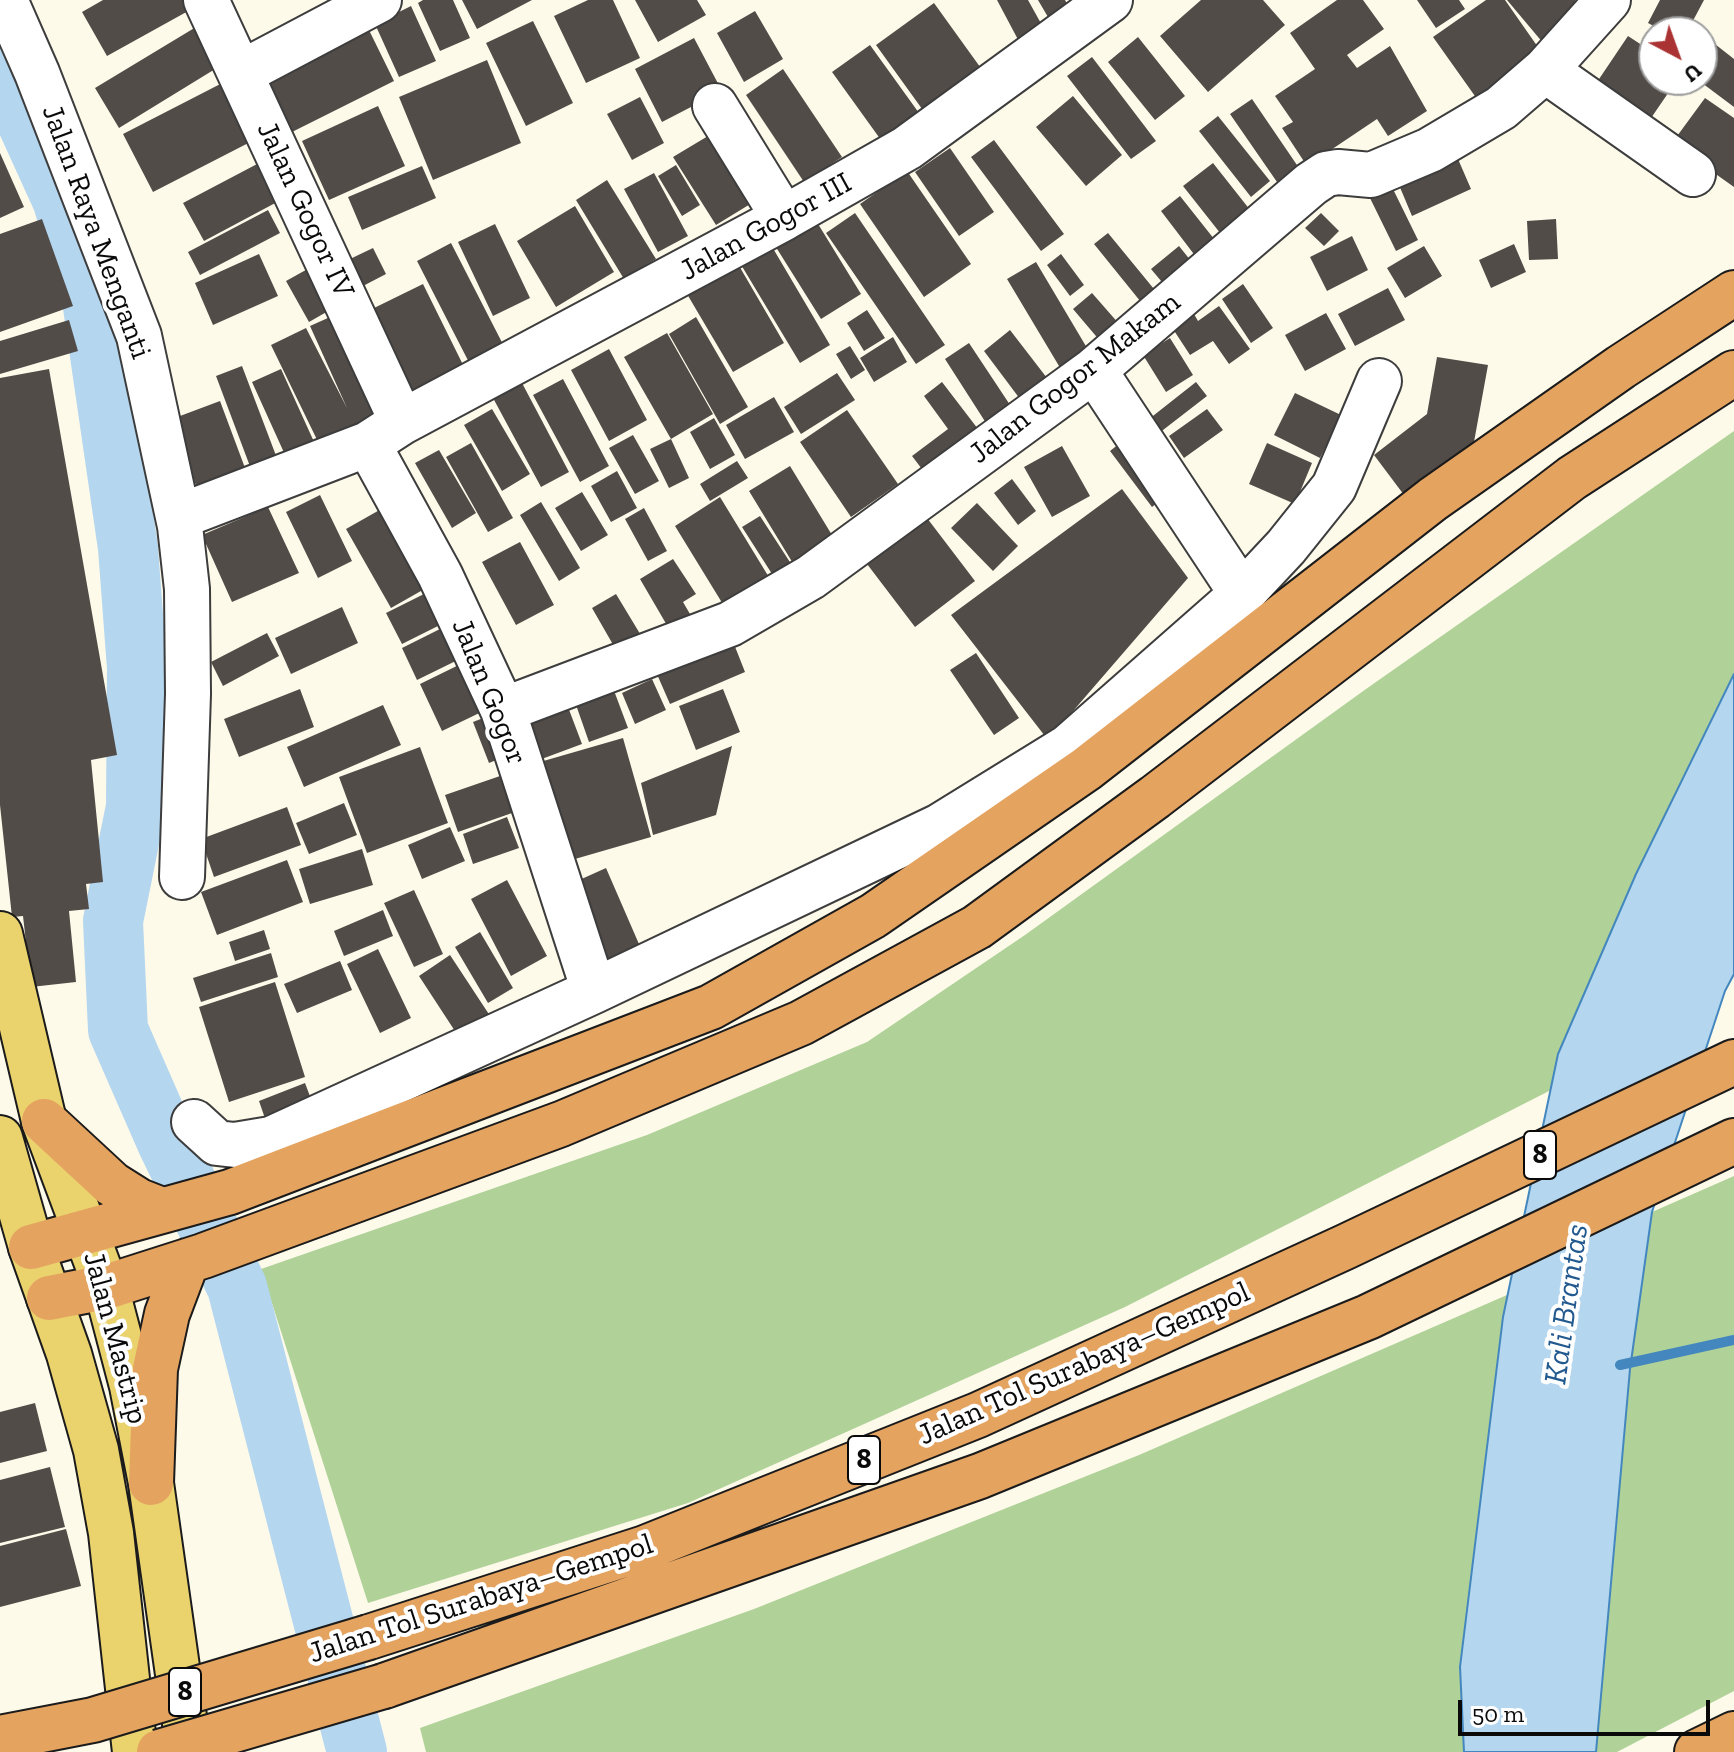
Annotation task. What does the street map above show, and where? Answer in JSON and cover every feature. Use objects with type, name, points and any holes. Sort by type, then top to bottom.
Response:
[{"type":"highway","points":[[31,1247],[230,1192],[711,1007],[873,916],[1086,769],[1433,499],[1621,367],[1734,293]]},
{"type":"highway","points":[[49,1298],[106,1287],[195,1259],[505,1146],[801,1023],[977,927],[1167,787],[1572,478],[1734,373]]},
{"type":"highway","name":"Jalan Tol Surabaya–Gempol","points":[[0,1738],[93,1720],[369,1637],[645,1548],[978,1415],[1345,1247],[1734,1062]]},
{"type":"highway","points":[[486,1095],[505,1146]]},
{"type":"highway","points":[[44,1121],[112,1184],[139,1201],[171,1208]]},
{"type":"highway","name":"Jalan Tol Surabaya–Gempol","points":[[159,1752],[384,1686],[980,1476],[1368,1317],[1734,1141]]},
{"type":"highway","points":[[151,1483],[155,1369],[167,1314],[195,1259]]},
{"type":"highway","points":[[1697,1752],[1734,1734]]},
{"type":"main road","name":"Jalan Mastrip","points":[[0,934],[44,1121],[106,1287],[132,1386],[151,1483],[189,1752]]},
{"type":"main road","name":"Jalan Mastrip","points":[[0,1138],[31,1247],[69,1354],[96,1450],[111,1533],[135,1752]]},
{"type":"street","name":"Jalan Raya Menganti","points":[[5,0],[37,73],[135,323],[178,517],[187,589],[188,694],[182,877]]},
{"type":"street","name":"Jalan Gogor IV","points":[[206,0],[241,73],[385,433]]},
{"type":"street","points":[[241,73],[379,0]]},
{"type":"street","name":"Jalan Gogor III","points":[[178,517],[385,433],[784,218],[907,148],[1110,0]]},
{"type":"street","name":"Jalan Gogor Makam","points":[[503,710],[730,624],[811,577],[1094,370],[1311,184],[1326,174],[1338,172],[1371,175],[1430,150],[1501,108],[1545,70],[1608,0]]},
{"type":"street","points":[[1545,70],[1693,174]]},
{"type":"street","points":[[715,106],[784,218]]},
{"type":"street","points":[[1094,370],[1242,594]]},
{"type":"street","points":[[194,1122],[217,1143],[235,1145],[271,1139],[594,991],[953,818],[1068,747],[1242,594],[1286,547],[1334,487],[1379,381]]},
{"type":"street","name":"Jalan Gogor","points":[[385,433],[440,575],[503,710],[594,991]]},
{"type":"street","points":[[470,1047],[486,1095]]},
{"type":"green space","points":[[1734,431],[1734,674],[1636,874],[1559,1054],[1551,1090],[1125,1307],[688,1503],[368,1603],[261,1269],[647,1135],[867,1042],[1025,935],[1366,689]]},
{"type":"green space","points":[[1734,1176],[1734,1691],[1617,1752],[1596,1752],[1630,1369],[1652,1212]]},
{"type":"green space","points":[[1507,1295],[1460,1667],[1464,1752],[426,1752],[420,1728],[754,1609],[1139,1455]]},
{"type":"water","name":"Kali Brantas","points":[[1734,674],[1734,974],[1725,991],[1652,1212],[1630,1369],[1596,1752],[1464,1752],[1460,1667],[1503,1317],[1558,1054],[1636,874]]},
{"type":"building","points":[[103,0],[196,0],[199,5],[107,56],[82,12]]},
{"type":"building","points":[[423,0],[453,0],[470,38],[440,51],[418,3]]},
{"type":"building","points":[[462,0],[532,0],[477,29]]},
{"type":"building","points":[[588,0],[613,0],[640,58],[586,83],[554,16]]},
{"type":"building","points":[[635,0],[697,0],[706,15],[658,42]]},
{"type":"building","points":[[997,0],[1028,0],[1048,36],[1023,49]]},
{"type":"building","points":[[1038,0],[1065,0],[1075,18],[1055,29]]},
{"type":"building","points":[[1201,0],[1263,0],[1285,25],[1208,92],[1160,36]]},
{"type":"building","points":[[1337,0],[1363,0],[1384,29],[1347,55],[1357,68],[1390,46],[1427,111],[1388,136],[1377,119],[1307,166],[1282,128],[1293,122],[1275,96],[1315,69],[1290,33]]},
{"type":"building","points":[[1417,0],[1459,0],[1465,9],[1436,28]]},
{"type":"building","points":[[1486,0],[1505,0],[1547,60],[1482,106],[1433,37]]},
{"type":"building","points":[[1507,0],[1575,0],[1589,16],[1549,50]]},
{"type":"building","points":[[1660,0],[1704,0],[1696,16],[1652,16]]},
{"type":"building","points":[[934,3],[988,78],[930,120],[876,45]]},
{"type":"building","points":[[411,6],[436,61],[399,77],[375,24]]},
{"type":"building","points":[[755,11],[783,59],[744,82],[717,33]]},
{"type":"building","points":[[533,21],[573,103],[526,126],[486,43]]},
{"type":"building","points":[[367,26],[394,81],[292,132],[265,76]]},
{"type":"building","points":[[196,27],[220,66],[119,128],[95,88]]},
{"type":"building","points":[[1628,36],[1638,43],[1638,96],[1666,96],[1647,124],[1593,88]]},
{"type":"building","points":[[1138,37],[1185,96],[1155,120],[1108,62]]},
{"type":"building","points":[[694,38],[722,91],[662,122],[635,69]]},
{"type":"building","points":[[870,45],[924,120],[886,147],[832,72]]},
{"type":"building","points":[[1718,46],[1734,59],[1734,107],[1718,95]]},
{"type":"building","points":[[1092,57],[1156,141],[1131,159],[1067,76]]},
{"type":"building","points":[[487,60],[521,143],[433,180],[399,97]]},
{"type":"building","points":[[783,69],[842,157],[804,182],[746,95]]},
{"type":"building","points":[[232,78],[262,136],[153,192],[123,134]]},
{"type":"building","points":[[1073,96],[1122,155],[1086,186],[1036,127]]},
{"type":"building","points":[[640,97],[664,143],[632,160],[607,114]]},
{"type":"building","points":[[1705,98],[1734,118],[1734,187],[1672,143]]},
{"type":"building","points":[[1252,99],[1299,168],[1277,182],[1230,114]]},
{"type":"building","points":[[378,106],[405,166],[329,200],[302,141]]},
{"type":"building","points":[[1218,116],[1270,181],[1251,197],[1199,131]]},
{"type":"building","points":[[723,127],[765,195],[716,225],[673,157]]},
{"type":"building","points":[[994,140],[1064,234],[1041,251],[971,157]]},
{"type":"building","points":[[950,148],[994,212],[959,236],[915,172]]},
{"type":"building","points":[[0,153],[24,207],[0,218]]},
{"type":"building","points":[[1458,159],[1471,189],[1412,216],[1399,185]]},
{"type":"building","points":[[259,163],[279,201],[204,241],[183,203]]},
{"type":"building","points":[[1213,163],[1258,220],[1228,243],[1183,186]]},
{"type":"building","points":[[676,165],[700,205],[682,216],[658,176]]},
{"type":"building","points":[[422,166],[436,198],[362,230],[348,197]]},
{"type":"building","points":[[907,171],[971,264],[924,297],[860,204]]},
{"type":"building","points":[[654,173],[688,236],[658,252],[624,189]]},
{"type":"building","points":[[607,180],[656,259],[624,279],[576,200]]},
{"type":"building","points":[[1391,185],[1418,240],[1396,251],[1369,196]]},
{"type":"building","points":[[1180,196],[1226,254],[1206,270],[1161,211]]},
{"type":"building","points":[[575,206],[614,272],[556,307],[517,241]]},
{"type":"building","points":[[268,210],[280,233],[200,275],[188,252]]},
{"type":"building","points":[[855,213],[945,345],[916,364],[826,233]]},
{"type":"building","points":[[1321,213],[1339,231],[1324,246],[1305,228]]},
{"type":"building","points":[[42,219],[73,306],[0,332],[0,234]]},
{"type":"building","points":[[815,219],[861,294],[821,319],[774,244]]},
{"type":"building","points":[[1556,219],[1558,259],[1529,260],[1527,221]]},
{"type":"building","points":[[495,224],[530,298],[493,316],[458,242]]},
{"type":"building","points":[[1108,233],[1163,300],[1149,312],[1094,244]]},
{"type":"building","points":[[1352,236],[1368,270],[1327,291],[1310,257]]},
{"type":"building","points":[[451,243],[510,358],[476,376],[417,261]]},
{"type":"building","points":[[1514,244],[1526,272],[1491,288],[1479,260]]},
{"type":"building","points":[[771,245],[830,345],[800,363],[740,263]]},
{"type":"building","points":[[1179,246],[1199,271],[1172,294],[1151,269]]},
{"type":"building","points":[[1424,246],[1442,276],[1405,298],[1387,268]]},
{"type":"building","points":[[373,248],[386,274],[363,286],[350,259]]},
{"type":"building","points":[[259,254],[278,296],[213,325],[195,283]]},
{"type":"building","points":[[1061,254],[1084,285],[1070,296],[1047,265]]},
{"type":"building","points":[[322,261],[344,302],[309,322],[286,281]]},
{"type":"building","points":[[1036,262],[1090,353],[1062,371],[1007,279]]},
{"type":"building","points":[[738,264],[784,343],[733,372],[687,294]]},
{"type":"building","points":[[423,284],[472,383],[419,409],[372,309]]},
{"type":"building","points":[[1243,284],[1273,328],[1251,343],[1222,299]]},
{"type":"building","points":[[1388,288],[1405,320],[1355,346],[1338,314]]},
{"type":"building","points":[[1092,293],[1120,325],[1101,342],[1073,309]]},
{"type":"building","points":[[1219,306],[1250,349],[1229,364],[1213,341],[1190,355],[1173,329],[1194,314],[1198,321]]},
{"type":"building","points":[[348,309],[396,416],[322,450],[271,345],[306,328],[347,408],[310,326]]},
{"type":"building","points":[[867,310],[885,338],[864,351],[847,323]]},
{"type":"building","points":[[1326,313],[1346,349],[1305,371],[1285,335]]},
{"type":"building","points":[[696,317],[748,407],[720,424],[669,334]]},
{"type":"building","points":[[69,320],[78,351],[0,374],[0,341]]},
{"type":"building","points":[[1010,330],[1047,378],[1020,399],[984,351]]},
{"type":"building","points":[[667,333],[713,414],[671,439],[624,357]]},
{"type":"building","points":[[893,337],[907,362],[874,382],[860,358]]},
{"type":"building","points":[[1170,338],[1193,375],[1166,392],[1143,355]]},
{"type":"building","points":[[969,343],[1020,420],[995,437],[945,359]]},
{"type":"building","points":[[850,346],[865,370],[851,379],[836,354]]},
{"type":"building","points":[[609,349],[647,420],[609,441],[571,370]]},
{"type":"building","points":[[1437,357],[1488,365],[1474,442],[1404,495],[1374,455],[1427,414]]},
{"type":"building","points":[[242,366],[283,474],[257,485],[216,376]]},
{"type":"building","points":[[49,369],[117,755],[91,760],[103,882],[86,884],[89,909],[69,911],[76,982],[31,987],[23,916],[12,917],[0,805],[0,378]]},
{"type":"building","points":[[281,369],[315,444],[286,457],[252,382]]},
{"type":"building","points":[[837,373],[855,400],[801,434],[784,407]]},
{"type":"building","points":[[563,379],[609,466],[580,482],[533,395]]},
{"type":"building","points":[[942,382],[978,429],[928,477],[912,456],[948,429],[924,396]]},
{"type":"building","points":[[1196,382],[1207,396],[1154,437],[1144,423]]},
{"type":"building","points":[[522,383],[569,472],[541,487],[493,398]]},
{"type":"building","points":[[1295,393],[1341,415],[1320,458],[1274,435]]},
{"type":"building","points":[[774,397],[794,432],[745,459],[726,425]]},
{"type":"building","points":[[220,401],[251,484],[202,502],[172,419]]},
{"type":"building","points":[[492,409],[530,474],[502,491],[464,425]]},
{"type":"building","points":[[1207,409],[1223,430],[1184,458],[1169,436]]},
{"type":"building","points":[[847,410],[898,484],[851,517],[800,442]]},
{"type":"building","points":[[714,418],[735,455],[710,469],[690,432]]},
{"type":"building","points":[[633,435],[659,481],[635,494],[609,448]]},
{"type":"building","points":[[671,439],[689,478],[669,488],[650,449]]},
{"type":"building","points":[[1124,440],[1166,496],[1152,507],[1110,451]]},
{"type":"building","points":[[471,443],[513,518],[488,532],[446,457]]},
{"type":"building","points":[[1267,443],[1312,463],[1295,504],[1249,484]]},
{"type":"building","points":[[1062,446],[1090,496],[1052,517],[1024,467]]},
{"type":"building","points":[[439,450],[476,513],[452,528],[415,463]]},
{"type":"building","points":[[737,461],[748,478],[710,501],[700,484]]},
{"type":"building","points":[[790,466],[835,540],[794,565],[749,491]]},
{"type":"building","points":[[617,471],[637,508],[611,522],[591,486]]},
{"type":"building","points":[[1012,479],[1036,511],[1018,525],[994,493]]},
{"type":"building","points":[[1122,489],[1188,578],[1048,740],[951,615]]},
{"type":"building","points":[[582,492],[608,535],[581,551],[555,508]]},
{"type":"building","points":[[320,495],[352,561],[318,578],[286,512]]},
{"type":"building","points":[[720,497],[778,592],[732,619],[675,526]]},
{"type":"building","points":[[541,502],[580,568],[559,581],[520,515]]},
{"type":"building","points":[[977,503],[1018,546],[993,571],[951,528]]},
{"type":"building","points":[[268,507],[299,573],[232,602],[202,535]]},
{"type":"building","points":[[383,508],[428,587],[391,608],[346,529]]},
{"type":"building","points":[[644,508],[667,551],[648,561],[625,519]]},
{"type":"building","points":[[760,516],[799,576],[781,588],[742,527]]},
{"type":"building","points":[[927,518],[975,581],[915,627],[867,564]]},
{"type":"building","points":[[520,542],[554,605],[516,625],[482,562]]},
{"type":"building","points":[[673,559],[696,594],[683,602],[697,626],[675,639],[640,579]]},
{"type":"building","points":[[442,585],[458,616],[402,644],[386,613]]},
{"type":"building","points":[[616,594],[648,647],[623,662],[592,608]]},
{"type":"building","points":[[342,607],[358,643],[291,674],[275,638]]},
{"type":"building","points":[[456,621],[472,653],[417,680],[402,648]]},
{"type":"building","points":[[267,633],[279,656],[223,686],[211,662]]},
{"type":"building","points":[[732,639],[745,672],[670,704],[656,672]]},
{"type":"building","points":[[976,653],[1019,718],[994,735],[950,670]]},
{"type":"building","points":[[473,658],[496,705],[442,731],[420,684]]},
{"type":"building","points":[[652,679],[666,710],[635,724],[622,693]]},
{"type":"building","points":[[613,688],[628,728],[589,742],[575,702]]},
{"type":"building","points":[[300,689],[314,727],[239,757],[224,719]]},
{"type":"building","points":[[723,689],[740,732],[696,750],[679,706]]},
{"type":"building","points":[[383,705],[401,745],[304,787],[287,747]]},
{"type":"building","points":[[568,707],[582,744],[539,760],[525,722]]},
{"type":"building","points":[[496,713],[511,754],[489,763],[473,722]]},
{"type":"building","points":[[623,738],[651,837],[568,861],[540,762]]},
{"type":"building","points":[[732,746],[716,815],[653,835],[641,783]]},
{"type":"building","points":[[420,747],[448,823],[367,853],[339,777]]},
{"type":"building","points":[[500,776],[512,813],[458,832],[445,795]]},
{"type":"building","points":[[344,803],[357,835],[309,854],[296,823]]},
{"type":"building","points":[[287,807],[301,845],[214,877],[201,839]]},
{"type":"building","points":[[507,817],[519,848],[473,864],[463,834]]},
{"type":"building","points":[[450,827],[465,861],[422,879],[408,845]]},
{"type":"building","points":[[362,849],[373,885],[310,904],[299,869]]},
{"type":"building","points":[[287,860],[303,902],[217,935],[201,892]]},
{"type":"building","points":[[606,868],[642,951],[602,968],[566,886]]},
{"type":"building","points":[[507,880],[547,956],[511,976],[471,899]]},
{"type":"building","points":[[414,890],[443,954],[414,967],[384,903]]},
{"type":"building","points":[[383,910],[393,936],[344,956],[334,931]]},
{"type":"building","points":[[264,930],[270,949],[235,961],[229,942]]},
{"type":"building","points":[[480,932],[513,988],[488,1003],[455,947]]},
{"type":"building","points":[[378,949],[411,1018],[380,1033],[347,964]]},
{"type":"building","points":[[271,953],[278,977],[201,1002],[193,978]]},
{"type":"building","points":[[450,955],[498,1028],[466,1048],[419,976]]},
{"type":"building","points":[[340,961],[352,990],[297,1013],[284,984]]},
{"type":"building","points":[[275,982],[305,1077],[229,1102],[199,1007]]},
{"type":"building","points":[[305,1083],[317,1115],[270,1133],[259,1101]]},
{"type":"building","points":[[35,1403],[47,1451],[0,1463],[0,1412]]},
{"type":"building","points":[[50,1467],[65,1527],[0,1543],[0,1480]]},
{"type":"building","points":[[66,1529],[81,1586],[0,1607],[0,1546]]},
{"type":"waterway","points":[[0,63],[62,199],[91,293],[128,548],[137,668],[136,807],[113,921],[118,1030],[167,1142],[237,1287],[357,1752]]},
{"type":"waterway","points":[[1620,1365],[1734,1340]]}]
